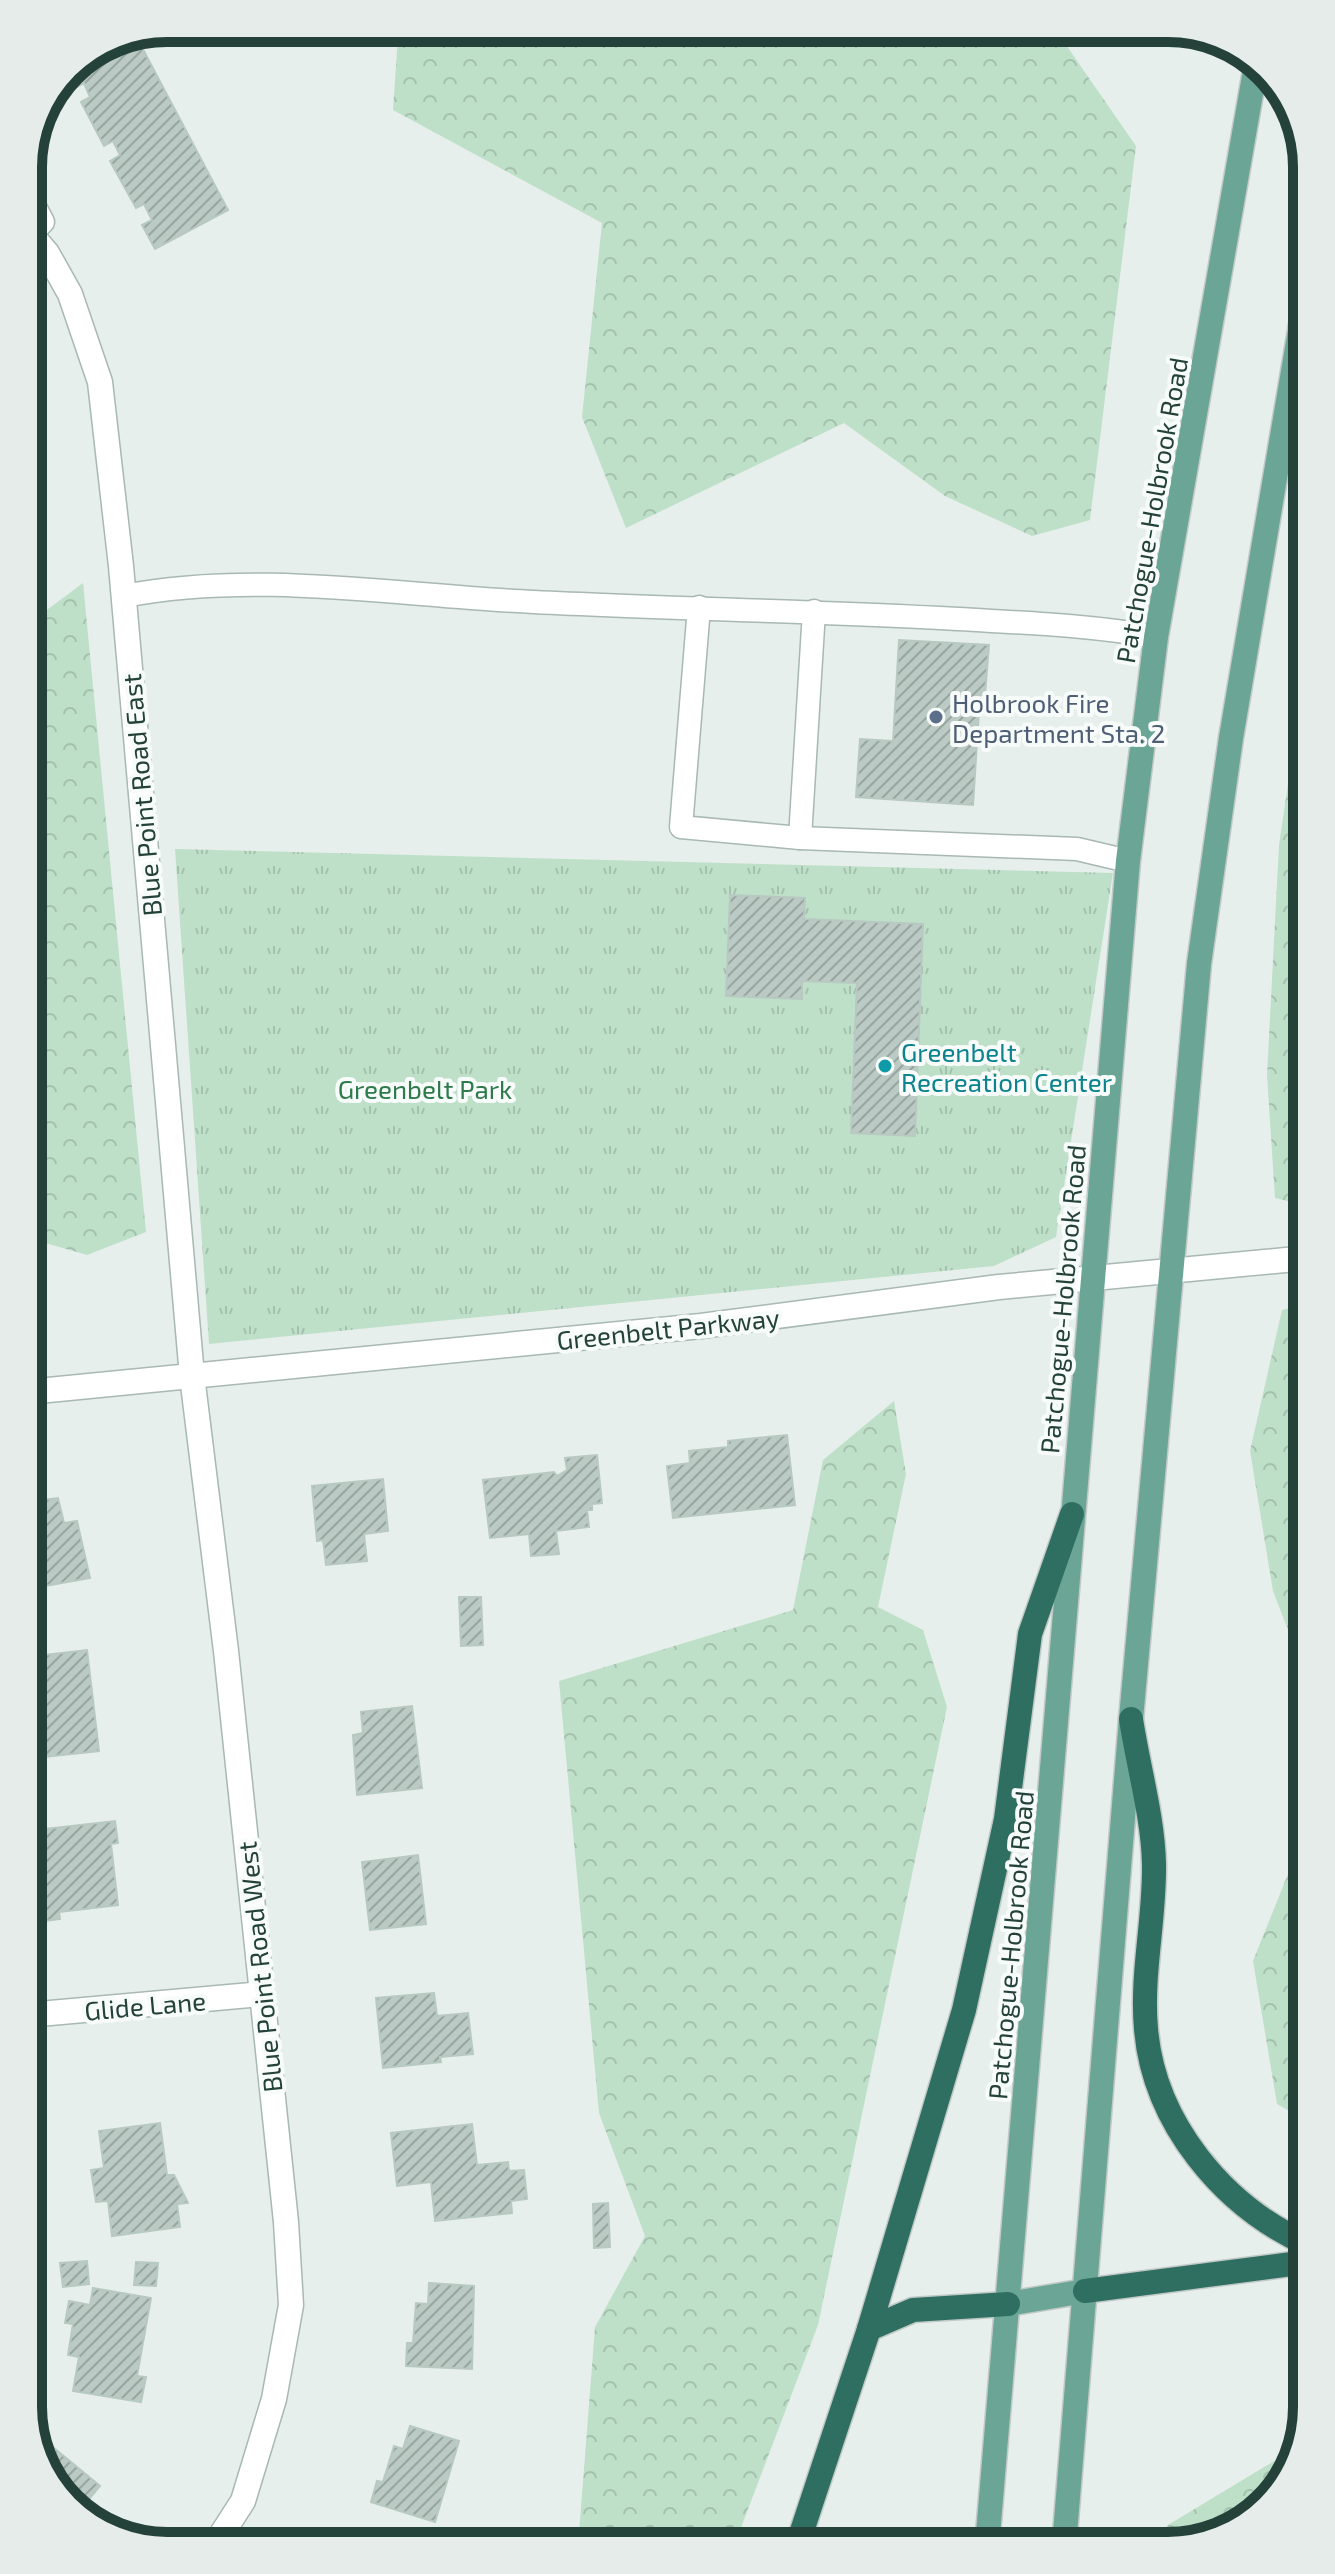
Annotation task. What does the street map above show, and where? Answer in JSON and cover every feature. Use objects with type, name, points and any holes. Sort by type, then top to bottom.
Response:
[{"type":"highway","points":[[802,2532],[869,2329],[964,2010],[1006,1819],[1030,1634],[1072,1514]]},
{"type":"highway","points":[[1131,1719],[1154,1864],[1146,2029],[1156,2078],[1185,2140],[1210,2171],[1239,2202],[1293,2235]]},
{"type":"highway","points":[[1085,2291],[1293,2264]]},
{"type":"highway","points":[[869,2329],[913,2310],[1008,2304]]},
{"type":"main road","name":"Patchogue-Holbrook Road","points":[[988,2532],[1128,861],[1156,637],[1254,77]]},
{"type":"main road","points":[[1065,2532],[1131,1719],[1199,964],[1231,738],[1293,372]]},
{"type":"main road","points":[[1008,2304],[1085,2291]]},
{"type":"street","name":"Blue Point Road East","points":[[42,247],[70,294],[100,382],[124,596],[192,1376]]},
{"type":"street","name":"Greenbelt Parkway","points":[[42,1391],[701,1326],[999,1287],[1293,1259]]},
{"type":"street","name":"Blue Point Road West","points":[[192,1376],[226,1651],[291,2305],[274,2399],[243,2501],[223,2532]]},
{"type":"street","name":"Glide Lane","points":[[42,2014],[262,1994]]},
{"type":"lane","points":[[124,596],[175,586],[248,585],[535,602],[814,611],[1104,627],[1156,637]]},
{"type":"lane","points":[[699,607],[681,827],[800,838],[1077,849],[1128,861]]},
{"type":"lane","points":[[800,838],[814,611]]},
{"type":"green space","points":[[398,42],[1064,42],[1136,146],[1090,520],[1032,536],[945,496],[844,423],[626,528],[582,417],[602,223],[393,110]]},
{"type":"green space","points":[[83,583],[146,1232],[87,1255],[42,1242],[42,614]]},
{"type":"green space","points":[[1293,750],[1293,1202],[1275,1198],[1267,1075],[1279,845]]},
{"type":"green space","name":"Greenbelt Park","points":[[175,849],[1113,873],[1056,1237],[994,1266],[209,1344]]},
{"type":"green space","points":[[1293,1307],[1293,1643],[1273,1591],[1250,1451],[1282,1310]]},
{"type":"green space","points":[[894,1401],[906,1474],[878,1607],[923,1630],[947,1707],[818,2325],[739,2532],[579,2532],[595,2327],[645,2236],[599,2113],[559,1681],[793,1610],[823,1460]]},
{"type":"green space","points":[[1293,1862],[1293,2113],[1277,2104],[1253,1961]]},
{"type":"green space","points":[[1282,2456],[1262,2489],[1230,2515],[1192,2530],[1164,2532],[1168,2525]]},
{"type":"building","points":[[141,45],[228,210],[155,249],[142,225],[152,220],[144,204],[136,208],[110,161],[120,155],[113,141],[104,146],[81,102],[90,97],[84,83],[73,89],[85,73],[98,63]]},
{"type":"building","name":"Holbrook Fire Department Sta. 2","points":[[899,640],[989,645],[985,695],[980,695],[973,805],[856,797],[860,739],[893,741]]},
{"type":"building","name":"Greenbelt Recreation Center","points":[[730,895],[805,898],[804,919],[923,924],[915,1136],[851,1133],[857,983],[802,981],[802,999],[726,996]]},
{"type":"building","points":[[787,1435],[795,1505],[673,1518],[667,1466],[690,1463],[689,1451],[728,1447],[728,1441]]},
{"type":"building","points":[[597,1455],[602,1503],[592,1504],[592,1510],[587,1510],[589,1527],[556,1531],[559,1554],[531,1556],[529,1534],[490,1538],[483,1480],[554,1472],[557,1476],[567,1470],[565,1458]]},
{"type":"building","points":[[383,1479],[388,1531],[364,1534],[367,1561],[326,1565],[323,1540],[317,1541],[312,1486]]},
{"type":"building","points":[[58,1498],[64,1523],[77,1521],[90,1578],[42,1587],[42,1500]]},
{"type":"building","points":[[459,1597],[481,1597],[483,1645],[461,1646]]},
{"type":"building","points":[[87,1650],[99,1751],[42,1757],[42,1655]]},
{"type":"building","points":[[412,1706],[422,1788],[357,1795],[353,1735],[363,1733],[361,1712]]},
{"type":"building","points":[[115,1821],[118,1843],[111,1844],[118,1905],[59,1912],[60,1919],[42,1921],[42,1829]]},
{"type":"building","points":[[418,1855],[426,1924],[370,1930],[362,1862]]},
{"type":"building","points":[[434,1993],[437,2016],[468,2013],[473,2054],[440,2057],[441,2062],[383,2068],[376,1998]]},
{"type":"building","points":[[160,2123],[167,2175],[174,2175],[188,2203],[177,2204],[180,2227],[112,2236],[108,2201],[96,2202],[91,2170],[104,2168],[99,2131]]},
{"type":"building","points":[[472,2124],[477,2165],[508,2162],[509,2171],[524,2170],[527,2199],[511,2201],[512,2213],[435,2221],[431,2182],[397,2186],[391,2133]]},
{"type":"building","points":[[608,2203],[610,2247],[594,2248],[593,2204]]},
{"type":"building","points":[[87,2261],[89,2284],[63,2287],[60,2263]]},
{"type":"building","points":[[136,2262],[158,2263],[156,2286],[134,2285]]},
{"type":"building","points":[[429,2283],[474,2286],[472,2369],[406,2366],[407,2343],[413,2343],[416,2303],[428,2304]]},
{"type":"building","points":[[93,2288],[151,2298],[137,2376],[146,2377],[141,2402],[73,2391],[79,2357],[68,2355],[73,2324],[65,2323],[69,2301],[90,2305]]},
{"type":"building","points":[[410,2426],[459,2441],[435,2522],[371,2502],[377,2481],[383,2482],[394,2446],[403,2449]]},
{"type":"building","points":[[54,2448],[100,2486],[87,2502],[68,2483],[51,2452]]},
{"type":"place","name":"Holbrook Fire Department Sta. 2","points":[[936,717]]},
{"type":"place","name":"Greenbelt Recreation Center","points":[[885,1066]]}]
